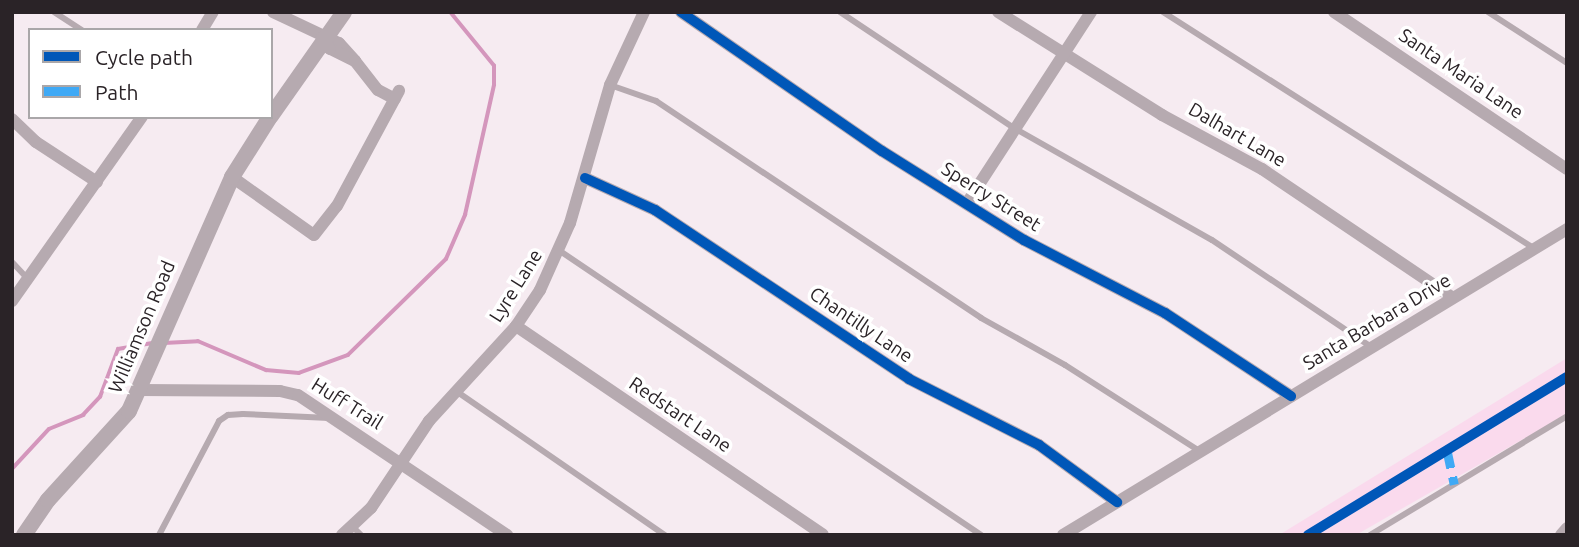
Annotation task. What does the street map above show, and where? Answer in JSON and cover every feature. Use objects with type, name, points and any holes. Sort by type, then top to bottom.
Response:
[{"type":"street","points":[[203,28],[213,12]]},
{"type":"street","points":[[232,177],[314,235],[342,197],[397,95],[378,90],[355,61],[330,49],[322,38],[273,12]]},
{"type":"street","name":"Williamson Road","points":[[273,114],[322,38],[344,12]]},
{"type":"street","name":"Lyre Lane","points":[[342,535],[357,531],[401,462],[456,391],[516,326],[560,251],[585,178],[610,86],[644,12]]},
{"type":"street","name":"Sperry Street","points":[[681,12],[882,151],[1024,240],[1154,307],[1292,396]]},
{"type":"street","name":"Dalhart Lane","points":[[998,12],[1061,54],[1262,169],[1453,298]]},
{"type":"street","points":[[967,203],[1061,54],[1091,12]]},
{"type":"street","name":"Santa Maria Lane","points":[[1334,12],[1567,169]]},
{"type":"street","points":[[12,119],[36,142],[97,182]]},
{"type":"street","points":[[12,301],[141,119]]},
{"type":"street","name":"Williamson Road","points":[[24,535],[48,500],[115,431],[139,390],[162,331],[232,177],[270,119]]},
{"type":"street","name":"Chantilly Lane","points":[[585,178],[655,209],[909,379],[1039,445],[1117,502]]},
{"type":"street","name":"Santa Barbara Drive","points":[[1063,535],[1567,229]]},
{"type":"street","name":"Redstart Lane","points":[[516,326],[823,535]]},
{"type":"street","name":"Huff Trail","points":[[139,390],[280,391],[298,395],[506,535]]},
{"type":"street","points":[[1561,535],[1567,528]]},
{"type":"lane","points":[[54,12],[79,28]]},
{"type":"lane","points":[[840,12],[1014,128],[1212,240],[1372,348]]},
{"type":"lane","points":[[1163,12],[1535,248]]},
{"type":"lane","points":[[1488,12],[1567,63]]},
{"type":"lane","points":[[610,86],[635,90],[656,101],[981,318],[1065,365],[1202,452]]},
{"type":"lane","points":[[560,251],[981,535]]},
{"type":"lane","points":[[12,262],[28,279]]},
{"type":"lane","points":[[456,391],[665,535]]},
{"type":"lane","points":[[159,535],[219,421],[228,415],[243,414],[334,418]]},
{"type":"lane","points":[[1370,535],[1567,416]]},
{"type":"shaded area","points":[[1567,358],[1567,414],[1356,535],[1279,535]]},
{"type":"waterway","points":[[164,343],[198,341],[266,370],[299,373],[348,355],[446,259],[465,215],[494,85],[494,66],[450,12]]},
{"type":"waterway","points":[[12,469],[49,429],[83,415],[100,397],[118,349],[153,343]]},
{"type":"marked path","points":[[1447,450],[1454,484]]},
{"type":"cycle path","points":[[681,12],[882,151],[1024,240],[1165,313],[1291,396]]},
{"type":"cycle path","points":[[585,178],[655,210],[909,379],[1039,445],[1117,502]]},
{"type":"cycle path","points":[[1308,535],[1567,377]]}]
